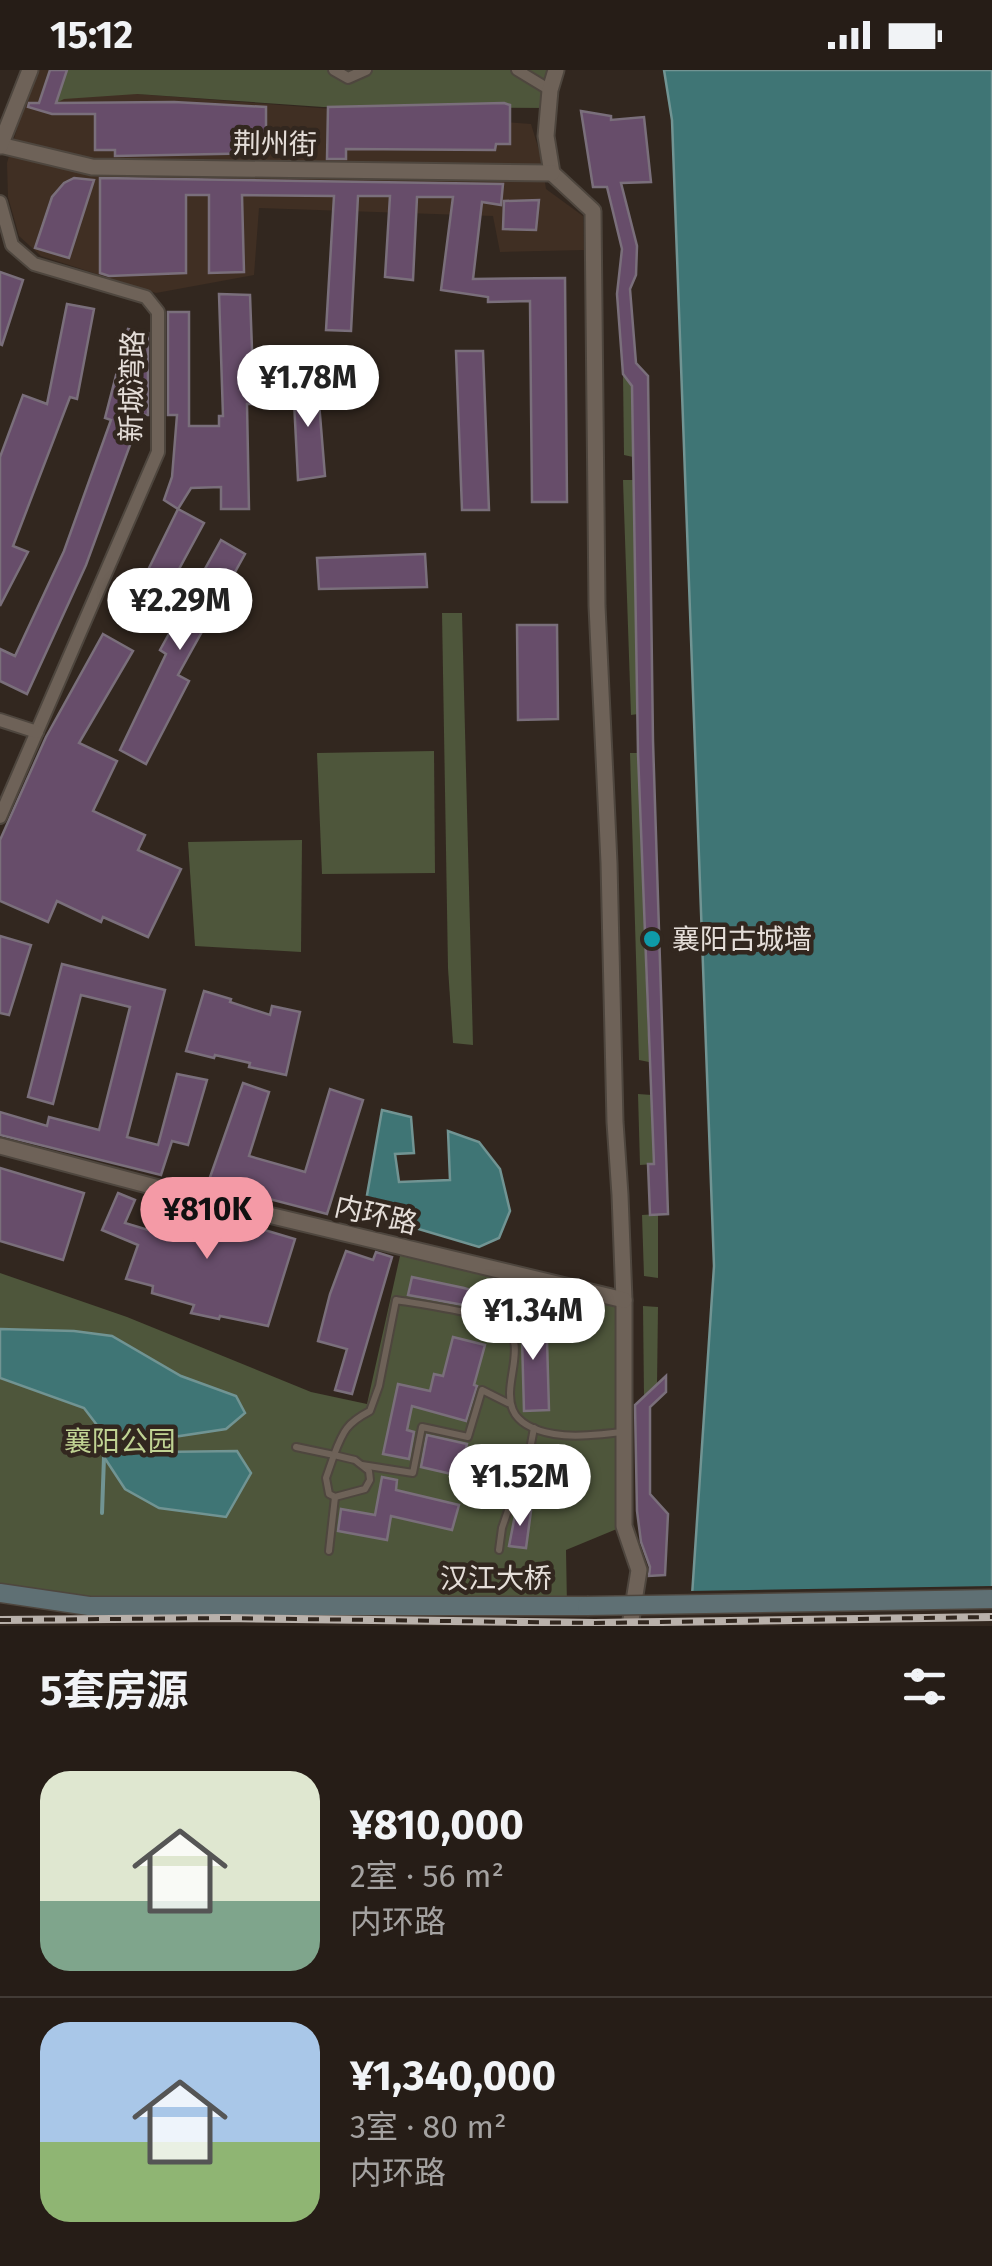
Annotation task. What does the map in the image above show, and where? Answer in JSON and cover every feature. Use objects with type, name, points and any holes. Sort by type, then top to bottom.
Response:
[{"type":"main road","name":"汉江大桥","points":[[0,1593],[89,1606],[587,1606],[992,1599]]},
{"type":"street","points":[[0,148],[30,70]]},
{"type":"street","points":[[334,70],[348,78],[366,70]]},
{"type":"street","points":[[556,70],[546,136],[552,173],[592,211],[597,606],[624,1300],[624,1526],[639,1570],[630,1626]]},
{"type":"street","points":[[525,72],[550,90]]},
{"type":"street","points":[[0,122],[15,108]]},
{"type":"street","name":"荆州街","points":[[0,148],[92,166],[552,173]]},
{"type":"street","name":"新城湾路","points":[[0,202],[12,244],[34,264],[146,297],[158,312],[158,452],[0,817]]},
{"type":"street","points":[[0,720],[36,732]]},
{"type":"street","name":"内环路","points":[[0,1146],[624,1300]]},
{"type":"lane","points":[[296,1447],[334,1455],[354,1460],[369,1472],[365,1489],[335,1497],[329,1494],[326,1478],[334,1455],[344,1430],[370,1411],[379,1386],[396,1300],[488,1318],[505,1325],[514,1341],[509,1403],[516,1416],[534,1428],[566,1435],[624,1432]]},
{"type":"lane","points":[[362,1465],[412,1473],[422,1427],[468,1437],[482,1390],[509,1403]]},
{"type":"lane","points":[[499,1550],[513,1496],[523,1487],[534,1428]]},
{"type":"lane","points":[[329,1551],[335,1497]]},
{"type":"shaded area","points":[[34,70],[69,70],[137,94],[531,124],[546,189],[583,216],[584,250],[500,252],[493,216],[259,208],[254,275],[156,293],[41,256],[19,236],[8,197],[7,163]]},
{"type":"green space","points":[[67,70],[556,70],[548,108],[323,107],[137,94],[64,99],[56,103]]},
{"type":"green space","points":[[623,374],[632,386],[633,457],[624,455]]},
{"type":"green space","points":[[623,480],[633,480],[638,714],[631,715]]},
{"type":"green space","points":[[442,613],[462,613],[473,1045],[453,1043],[448,968]]},
{"type":"green space","points":[[434,751],[435,873],[322,874],[317,753]]},
{"type":"green space","points":[[630,753],[638,753],[649,1062],[639,1060]]},
{"type":"green space","points":[[302,840],[301,952],[195,946],[188,842]]},
{"type":"green space","points":[[638,1094],[652,1095],[654,1164],[640,1165]]},
{"type":"green space","points":[[658,1214],[658,1278],[644,1276],[642,1215]]},
{"type":"green space","name":"襄阳公园","points":[[402,1247],[624,1300],[624,1526],[566,1550],[567,1606],[89,1606],[0,1593],[0,1273],[127,1317],[311,1392],[367,1404]]},
{"type":"green space","points":[[643,1306],[658,1307],[657,1385],[644,1397]]},
{"type":"water","points":[[664,70],[992,70],[992,1626],[690,1626],[714,1266],[672,120]]},
{"type":"water","points":[[382,1110],[411,1117],[414,1153],[395,1154],[399,1182],[450,1180],[448,1131],[479,1142],[500,1169],[510,1211],[499,1238],[479,1247],[368,1214],[367,1195]]},
{"type":"water","points":[[0,1329],[112,1336],[181,1376],[236,1396],[245,1413],[226,1429],[167,1438],[160,1452],[237,1451],[251,1473],[226,1517],[159,1508],[125,1489],[104,1457],[103,1433],[84,1408],[0,1378]]},
{"type":"pier","points":[[992,1586],[992,1626],[685,1626],[688,1591]]},
{"type":"building","points":[[50,70],[67,70],[56,103],[174,102],[266,107],[266,153],[115,156],[115,150],[95,150],[95,114],[52,114],[28,107],[29,103],[39,103]]},
{"type":"building","points":[[510,105],[510,144],[496,144],[495,150],[346,149],[346,159],[327,159],[328,107]]},
{"type":"building","name":"襄阳古城墙","points":[[581,111],[611,116],[611,120],[644,117],[651,182],[621,183],[637,246],[636,275],[630,289],[636,363],[648,376],[653,741],[668,1214],[650,1215],[648,1164],[654,1164],[638,753],[632,386],[623,374],[617,294],[622,249],[607,187],[593,187]]},
{"type":"building","points":[[74,178],[94,180],[69,258],[35,248],[52,197]]},
{"type":"building","points":[[100,178],[503,184],[501,205],[482,202],[473,279],[565,278],[567,502],[532,502],[530,301],[488,302],[488,297],[441,290],[453,197],[417,197],[413,280],[385,277],[390,196],[358,196],[351,331],[326,330],[334,196],[242,195],[244,272],[209,273],[209,195],[186,195],[186,273],[109,276],[100,273]]},
{"type":"building","points":[[539,200],[536,230],[503,229],[504,201]]},
{"type":"building","points":[[0,272],[23,280],[2,345],[0,344]]},
{"type":"building","points":[[219,294],[250,295],[254,404],[247,404],[249,509],[221,509],[221,487],[191,488],[178,509],[164,500],[172,477],[177,415],[168,415],[168,312],[189,312],[189,426],[219,426],[219,416],[223,416]]},
{"type":"building","points":[[67,304],[94,309],[77,399],[70,397],[13,546],[28,552],[0,606],[0,457],[23,395],[47,404]]},
{"type":"building","points":[[128,329],[148,333],[148,415],[141,415],[86,565],[27,694],[0,681],[0,649],[15,656],[64,551],[111,420],[105,418]]},
{"type":"building","points":[[456,351],[483,351],[489,510],[462,510]]},
{"type":"building","points":[[317,378],[325,476],[298,480],[293,381]]},
{"type":"building","points":[[178,509],[204,523],[147,628],[125,617]]},
{"type":"building","points":[[221,540],[245,554],[178,675],[189,681],[146,764],[120,750],[166,654],[160,650]]},
{"type":"building","points":[[425,554],[427,587],[319,589],[317,558]]},
{"type":"building","points":[[517,625],[557,625],[558,719],[518,720]]},
{"type":"building","points":[[103,634],[133,651],[79,743],[117,761],[93,811],[145,835],[138,850],[181,869],[148,937],[103,917],[101,922],[57,901],[48,922],[0,901],[0,840],[46,737]]},
{"type":"building","points":[[0,936],[31,945],[9,1015],[0,1013]]},
{"type":"building","points":[[62,964],[165,990],[127,1137],[158,1145],[177,1074],[207,1080],[188,1145],[172,1141],[161,1175],[0,1135],[0,1112],[47,1126],[49,1117],[99,1130],[130,1007],[81,995],[53,1104],[28,1097]]},
{"type":"building","points":[[204,991],[270,1015],[272,1006],[300,1012],[286,1075],[249,1067],[250,1063],[186,1051]]},
{"type":"building","points":[[243,1083],[269,1092],[249,1156],[305,1172],[330,1089],[363,1100],[327,1214],[208,1183]]},
{"type":"building","points":[[0,1168],[84,1193],[63,1260],[0,1241]]},
{"type":"building","points":[[118,1193],[135,1200],[125,1223],[168,1236],[177,1204],[295,1239],[268,1326],[191,1313],[194,1305],[152,1293],[153,1286],[126,1279],[138,1245],[102,1230]]},
{"type":"building","points":[[346,1251],[373,1260],[376,1252],[392,1257],[352,1394],[335,1390],[347,1349],[318,1341]]},
{"type":"building","points":[[412,1277],[506,1301],[501,1316],[408,1295]]},
{"type":"building","points":[[532,1311],[547,1340],[549,1410],[524,1411],[522,1338],[510,1320]]},
{"type":"building","points":[[453,1337],[485,1345],[466,1421],[412,1406],[407,1430],[414,1432],[409,1459],[383,1454],[398,1384],[430,1391],[434,1374],[443,1376]]},
{"type":"building","points":[[666,1376],[666,1392],[650,1407],[650,1494],[668,1514],[665,1575],[649,1576],[637,1511],[635,1405]]},
{"type":"building","points":[[427,1435],[467,1444],[460,1476],[421,1467]]},
{"type":"building","points":[[382,1477],[397,1480],[396,1490],[459,1505],[452,1530],[391,1516],[387,1540],[338,1531],[341,1509],[375,1515]]},
{"type":"building","points":[[516,1510],[531,1511],[526,1548],[509,1546]]},
{"type":"waterway","points":[[102,1513],[104,1457]]},
{"type":"railway","points":[[0,1620],[224,1618],[595,1623],[992,1617]]},
{"type":"place","name":"襄阳古城墙","points":[[652,939]]}]
